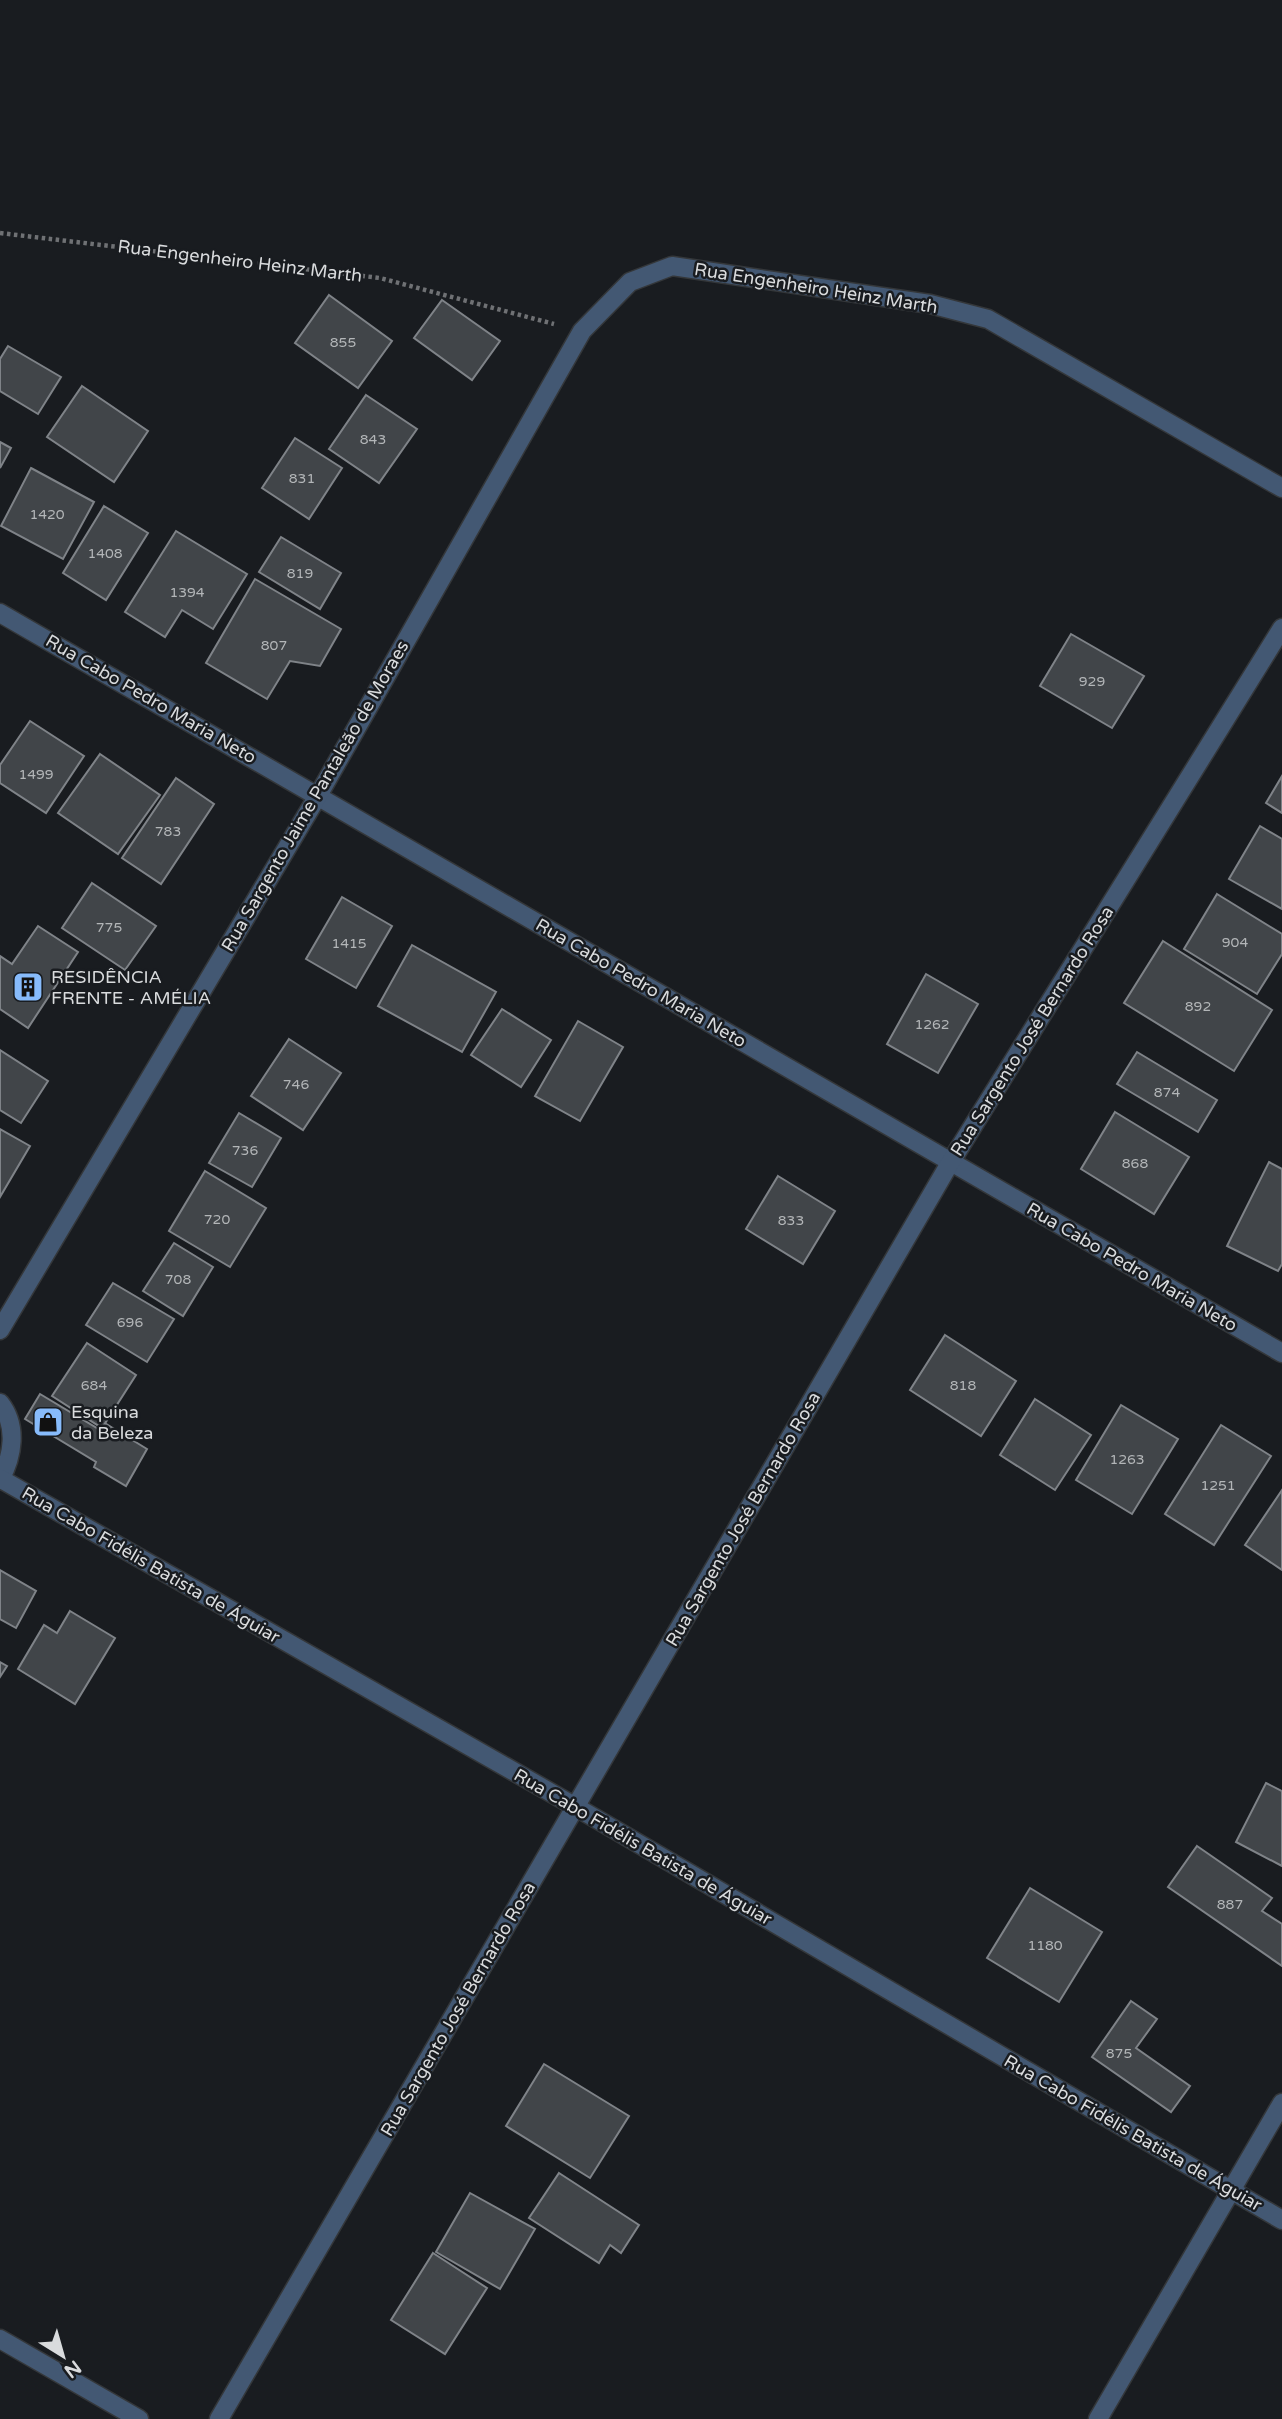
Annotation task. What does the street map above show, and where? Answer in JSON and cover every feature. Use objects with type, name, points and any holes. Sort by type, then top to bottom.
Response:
[{"type":"street","name":"Rua Engenheiro Heinz Marth","points":[[582,331],[630,282],[673,266],[930,304],[988,319],[1282,488]]},
{"type":"street","name":"Rua Sargento Jaime Pantaleão de Moraes","points":[[0,1330],[319,794],[582,331]]},
{"type":"street","name":"Rua Cabo Pedro Maria Neto","points":[[0,613],[319,794],[950,1163],[1282,1353]]},
{"type":"street","name":"Rua Sargento José Bernardo Rosa","points":[[219,2419],[950,1163],[1282,628]]},
{"type":"street","points":[[0,1403],[6,1410],[12,1434],[11,1457],[1,1480]]},
{"type":"street","name":"Rua Cabo Fidélis Batista de Águiar","points":[[1,1480],[576,1807],[1282,2220]]},
{"type":"street","points":[[1098,2419],[1282,2103]]},
{"type":"street","points":[[0,2339],[139,2419]]},
{"type":"path","name":"Rua Engenheiro Heinz Marth","points":[[0,233],[380,278],[582,331]]},
{"type":"building","points":[[329,295],[392,341],[358,388],[295,343]]},
{"type":"building","points":[[442,300],[500,341],[472,380],[414,338]]},
{"type":"building","points":[[8,346],[61,377],[38,414],[0,391],[0,359]]},
{"type":"building","points":[[82,386],[148,431],[114,482],[47,437]]},
{"type":"building","points":[[366,395],[417,429],[379,483],[329,449]]},
{"type":"building","points":[[295,438],[342,468],[309,519],[262,488]]},
{"type":"building","points":[[0,442],[11,448],[0,468]]},
{"type":"building","points":[[31,468],[94,502],[63,559],[1,526]]},
{"type":"building","points":[[104,506],[148,533],[106,600],[63,573]]},
{"type":"building","points":[[176,531],[247,574],[213,629],[182,610],[165,637],[125,612]]},
{"type":"building","points":[[281,537],[341,573],[320,609],[259,572]]},
{"type":"building","points":[[255,579],[341,629],[320,666],[290,661],[267,699],[206,663]]},
{"type":"building","points":[[1071,634],[1144,676],[1112,728],[1040,686]]},
{"type":"building","points":[[30,721],[84,756],[46,813],[0,783],[0,765]]},
{"type":"building","points":[[100,754],[160,795],[118,854],[58,813]]},
{"type":"building","points":[[1282,776],[1282,813],[1266,803]]},
{"type":"building","points":[[176,778],[214,804],[161,884],[122,858]]},
{"type":"building","points":[[1260,826],[1282,839],[1282,909],[1229,879]]},
{"type":"building","points":[[92,883],[156,926],[125,970],[62,928]]},
{"type":"building","points":[[1217,894],[1282,934],[1282,954],[1257,994],[1184,949]]},
{"type":"building","points":[[342,897],[392,926],[356,988],[306,959]]},
{"type":"building","name":"RESIDÊNCIA FRENTE - AMÉLIA","points":[[38,926],[78,952],[28,1028],[0,1009],[0,956],[12,964]]},
{"type":"building","points":[[1163,941],[1272,1010],[1234,1071],[1124,1003]]},
{"type":"building","points":[[412,945],[496,992],[462,1052],[378,1006]]},
{"type":"building","points":[[926,974],[978,1004],[938,1073],[887,1044]]},
{"type":"building","points":[[502,1009],[551,1040],[521,1087],[471,1055]]},
{"type":"building","points":[[578,1021],[623,1047],[580,1121],[535,1096]]},
{"type":"building","points":[[289,1039],[341,1073],[303,1130],[251,1096]]},
{"type":"building","points":[[0,1050],[48,1081],[21,1123],[0,1110]]},
{"type":"building","points":[[1137,1052],[1217,1100],[1198,1132],[1117,1084]]},
{"type":"building","points":[[1115,1112],[1189,1157],[1154,1214],[1081,1169]]},
{"type":"building","points":[[239,1113],[281,1138],[252,1187],[209,1163]]},
{"type":"building","points":[[0,1129],[30,1146],[0,1197]]},
{"type":"building","points":[[1269,1162],[1282,1169],[1282,1264],[1278,1271],[1227,1246]]},
{"type":"building","points":[[205,1171],[266,1208],[230,1267],[169,1231]]},
{"type":"building","points":[[778,1176],[835,1211],[803,1264],[746,1229]]},
{"type":"building","points":[[174,1243],[213,1267],[183,1316],[143,1291]]},
{"type":"building","points":[[113,1283],[174,1319],[147,1362],[86,1325]]},
{"type":"building","points":[[945,1335],[1016,1381],[981,1436],[910,1390]]},
{"type":"building","points":[[87,1343],[136,1375],[102,1428],[52,1396]]},
{"type":"building","points":[[40,1394],[102,1431],[106,1424],[147,1449],[126,1486],[94,1467],[96,1462],[25,1419]]},
{"type":"building","points":[[1035,1399],[1091,1435],[1055,1490],[1000,1455]]},
{"type":"building","points":[[1121,1405],[1178,1439],[1132,1514],[1076,1480]]},
{"type":"building","points":[[1221,1425],[1271,1456],[1214,1545],[1165,1514]]},
{"type":"building","points":[[1282,1490],[1282,1570],[1245,1545]]},
{"type":"building","points":[[0,1570],[36,1591],[16,1628],[0,1619]]},
{"type":"building","points":[[70,1611],[115,1638],[75,1704],[18,1669],[44,1625],[57,1633]]},
{"type":"building","points":[[0,1662],[7,1666],[0,1677]]},
{"type":"building","points":[[1266,1783],[1282,1791],[1282,1866],[1236,1842]]},
{"type":"building","points":[[1197,1846],[1272,1898],[1262,1911],[1282,1924],[1282,1966],[1168,1887]]},
{"type":"building","points":[[1030,1888],[1102,1932],[1059,2002],[987,1958]]},
{"type":"building","points":[[1131,2001],[1157,2019],[1136,2048],[1190,2086],[1171,2112],[1092,2057]]},
{"type":"building","points":[[544,2064],[629,2116],[590,2178],[506,2126]]},
{"type":"building","points":[[559,2173],[639,2225],[621,2253],[610,2245],[599,2263],[529,2218]]},
{"type":"building","points":[[470,2193],[535,2229],[500,2289],[436,2252]]},
{"type":"building","points":[[433,2253],[487,2288],[445,2354],[391,2320]]},
{"type":"place","name":"RESIDÊNCIA FRENTE - AMÉLIA","points":[[28,987]]},
{"type":"place","name":"Esquina da Beleza","points":[[48,1422]]}]
